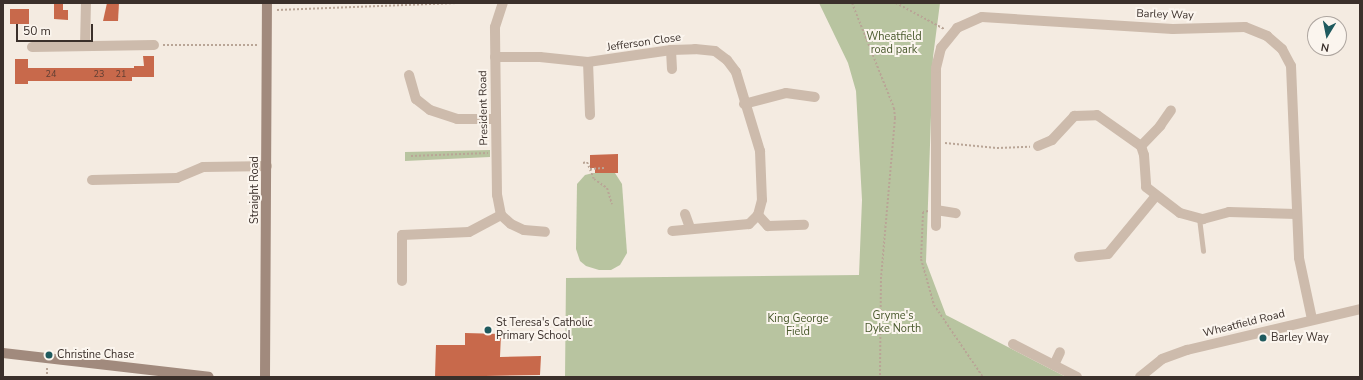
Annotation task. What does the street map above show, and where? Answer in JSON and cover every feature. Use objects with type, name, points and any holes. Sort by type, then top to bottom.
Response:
[{"type":"street","points":[[85,46],[86,3]]},
{"type":"street","name":"President Road","points":[[501,215],[496,152],[495,28],[503,3]]},
{"type":"street","name":"Straight Road","points":[[265,377],[268,7]]},
{"type":"street","name":"Barley Way","points":[[936,226],[936,68],[941,48],[951,33],[968,22],[982,17],[998,17],[1173,29],[1245,27],[1267,36],[1282,49],[1291,66],[1299,258],[1312,319]]},
{"type":"street","points":[[32,47],[154,44]]},
{"type":"street","points":[[671,50],[672,69]]},
{"type":"street","name":"Jefferson Close","points":[[495,56],[540,57],[588,62],[671,50],[715,51],[736,72],[744,104],[760,151],[762,200],[758,215]]},
{"type":"street","points":[[588,62],[590,115]]},
{"type":"street","points":[[409,75],[416,99],[435,113],[457,119],[496,119]]},
{"type":"street","points":[[744,104],[786,93],[815,97]]},
{"type":"street","points":[[1141,146],[1160,126],[1171,110]]},
{"type":"street","points":[[1038,146],[1052,140],[1074,116],[1097,115],[1141,146],[1144,155],[1146,187],[1155,197],[1180,213],[1199,218],[1229,212],[1296,214]]},
{"type":"street","points":[[92,180],[177,178],[203,167],[267,166]]},
{"type":"street","points":[[1079,257],[1108,254],[1155,197]]},
{"type":"street","points":[[936,210],[956,213]]},
{"type":"street","points":[[685,214],[690,228]]},
{"type":"street","points":[[402,281],[402,235],[469,232],[501,215],[524,230],[544,232]]},
{"type":"street","points":[[672,231],[690,228],[749,224],[758,215],[768,226],[804,226]]},
{"type":"street","name":"Wheatfield Road","points":[[1140,377],[1162,359],[1187,350],[1312,319],[1360,309]]},
{"type":"street","points":[[1013,344],[1077,377]]},
{"type":"street","points":[[1054,365],[1060,352]]},
{"type":"street","points":[[3,353],[210,377]]},
{"type":"lane","points":[[1199,218],[1203,251]]},
{"type":"path","points":[[268,7],[463,3]]},
{"type":"path","points":[[852,3],[894,108],[895,118],[881,277],[880,377]]},
{"type":"path","points":[[896,3],[951,33]]},
{"type":"path","points":[[154,44],[267,45]]},
{"type":"path","points":[[936,143],[997,148],[1038,146]]},
{"type":"path","points":[[411,156],[496,152]]},
{"type":"path","points":[[583,163],[587,162],[593,178],[607,188],[612,204]]},
{"type":"path","points":[[590,170],[604,168]]},
{"type":"path","points":[[936,210],[922,212],[921,259],[934,305],[983,377]]},
{"type":"green space","points":[[819,3],[940,3],[933,57],[926,262],[946,315],[1066,377],[565,377],[566,278],[859,275],[862,200],[856,91],[848,63]]},
{"type":"green space","points":[[490,150],[490,157],[405,161],[405,152]]},
{"type":"green space","points":[[593,173],[615,173],[622,184],[627,253],[620,265],[611,270],[599,270],[586,266],[580,261],[576,249],[577,184],[585,175]]},
{"type":"building","points":[[54,3],[63,3],[63,10],[68,10],[68,20],[54,19]]},
{"type":"building","points":[[107,3],[119,3],[118,21],[103,21]]},
{"type":"building","points":[[10,9],[29,9],[29,24],[10,24]]},
{"type":"building","points":[[143,56],[154,56],[154,77],[132,77],[132,81],[28,81],[28,84],[15,84],[15,59],[28,59],[28,68],[134,68],[134,66],[144,66]]},
{"type":"building","points":[[618,154],[618,173],[595,173],[595,168],[590,168],[590,155]]},
{"type":"building","points":[[465,333],[501,334],[500,357],[541,356],[540,375],[435,377],[436,345],[465,345]]},
{"type":"place","name":"St Teresa's Catholic Primary School","points":[[488,330]]},
{"type":"place","name":"Barley Way","points":[[1263,338]]},
{"type":"place","name":"Christine Chase","points":[[49,355]]},
{"type":"park label","name":"Wheatfield road park","points":[[894,44]]},
{"type":"park label","name":"Gryme's Dyke North","points":[[893,323]]},
{"type":"park label","name":"King George Field","points":[[798,326]]}]
